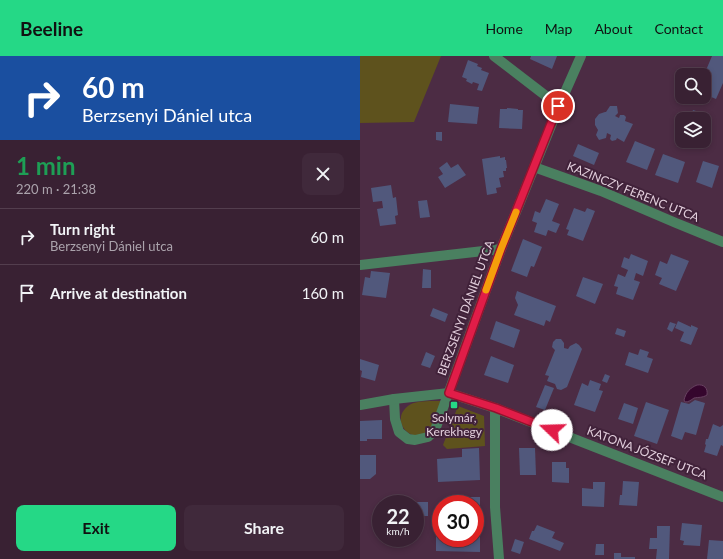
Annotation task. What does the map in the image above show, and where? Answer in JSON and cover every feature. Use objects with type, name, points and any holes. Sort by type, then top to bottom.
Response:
[{"type":"street","points":[[494,56],[558,106]]},
{"type":"street","name":"BERZSENYI DÁNIEL UTCA","points":[[394,399],[395,419],[399,432],[408,439],[415,440],[428,437],[435,430],[501,249],[558,106],[581,56]]},
{"type":"street","name":"KAZINCZY FERENC UTCA","points":[[534,167],[601,191],[723,242]]},
{"type":"street","points":[[360,265],[501,249]]},
{"type":"street","points":[[360,405],[394,399],[449,393]]},
{"type":"street","name":"KATONA JÓZSEF UTCA","points":[[449,393],[496,408],[723,497]]},
{"type":"street","points":[[496,408],[495,507],[499,559]]},
{"type":"shaded area","points":[[360,56],[441,56],[414,122],[360,123]]},
{"type":"shaded area","points":[[697,385],[702,385],[705,387],[707,390],[707,395],[685,402],[684,400],[687,393],[690,389]]},
{"type":"shaded area","points":[[428,401],[441,401],[432,427],[426,433],[419,436],[412,435],[402,426],[402,412],[411,404]]},
{"type":"shaded area","points":[[458,406],[484,416],[485,446],[447,449],[443,445]]},
{"type":"building","points":[[531,56],[557,56],[552,69],[530,59]]},
{"type":"building","points":[[712,56],[723,56],[723,83],[716,99],[711,97],[711,68],[707,68]]},
{"type":"building","points":[[468,60],[478,64],[477,66],[482,68],[481,70],[489,73],[482,91],[477,90],[479,84],[473,82],[472,84],[466,81],[467,79],[462,77]]},
{"type":"building","points":[[450,104],[479,107],[477,124],[448,122]]},
{"type":"building","points":[[610,106],[617,106],[618,113],[615,116],[619,118],[620,115],[624,115],[626,117],[625,121],[633,124],[624,142],[617,138],[616,140],[612,141],[610,139],[611,135],[607,133],[606,138],[599,140],[596,135],[598,130],[595,125],[595,119],[599,114],[606,112]]},
{"type":"building","points":[[507,108],[523,110],[522,129],[499,128],[500,109]]},
{"type":"building","points":[[436,132],[442,132],[442,141],[436,140]]},
{"type":"building","points":[[635,141],[655,149],[647,170],[626,162]]},
{"type":"building","points":[[578,144],[599,153],[594,165],[573,156]]},
{"type":"building","points":[[663,154],[685,162],[678,183],[655,175]]},
{"type":"building","points":[[500,156],[500,158],[505,157],[507,168],[506,171],[503,171],[504,177],[499,178],[501,187],[496,188],[497,193],[487,195],[482,159]]},
{"type":"building","points":[[703,161],[719,166],[712,188],[696,182]]},
{"type":"building","points":[[447,162],[451,168],[458,164],[466,175],[445,188],[438,177],[443,174],[439,168]]},
{"type":"building","points":[[391,185],[393,198],[396,197],[398,215],[395,216],[396,224],[380,226],[377,209],[383,208],[382,201],[373,202],[371,188]]},
{"type":"building","points":[[546,199],[559,204],[552,221],[560,224],[556,233],[548,230],[546,236],[534,232],[537,223],[532,221],[535,211],[540,213]]},
{"type":"building","points":[[427,200],[430,217],[420,218],[418,201]]},
{"type":"building","points":[[574,208],[585,212],[587,208],[595,211],[583,241],[567,235],[569,230],[566,229]]},
{"type":"building","points":[[523,239],[542,247],[534,267],[531,266],[527,277],[511,271]]},
{"type":"building","points":[[631,254],[648,261],[643,276],[636,273],[634,280],[640,282],[633,300],[616,294],[618,287],[614,286],[618,274],[625,277],[628,270],[621,267],[624,257],[629,259]]},
{"type":"building","points":[[671,254],[689,261],[676,291],[659,284],[662,278],[655,275],[660,261],[667,264]]},
{"type":"building","points":[[423,269],[431,270],[431,288],[422,288]]},
{"type":"building","points":[[371,271],[390,273],[386,298],[362,295],[365,277],[370,278]]},
{"type":"building","points":[[583,277],[603,284],[595,304],[576,296]]},
{"type":"building","points":[[517,291],[556,306],[550,322],[546,320],[544,326],[514,315],[518,305],[515,298]]},
{"type":"building","points":[[433,308],[448,314],[445,322],[430,316]]},
{"type":"building","points":[[496,321],[520,330],[514,348],[490,339]]},
{"type":"building","points":[[678,321],[691,327],[691,325],[698,328],[691,345],[680,341],[684,332],[675,328]]},
{"type":"building","points":[[670,322],[676,324],[672,332],[667,329]]},
{"type":"building","points":[[617,328],[626,331],[624,337],[615,334]]},
{"type":"building","points":[[556,339],[561,339],[564,343],[564,348],[568,349],[576,343],[582,349],[567,387],[561,390],[557,389],[555,384],[547,381],[549,376],[545,375],[555,350],[552,347],[553,342]]},
{"type":"building","points":[[640,349],[649,352],[647,357],[653,359],[648,373],[625,365],[629,352],[638,355]]},
{"type":"building","points":[[426,352],[435,356],[430,368],[421,365]]},
{"type":"building","points":[[491,356],[514,365],[508,383],[484,375]]},
{"type":"building","points":[[360,359],[379,365],[375,381],[361,377],[362,371],[360,370]]},
{"type":"building","points":[[605,374],[610,376],[607,383],[602,381]]},
{"type":"building","points":[[590,380],[601,384],[599,390],[603,391],[595,412],[574,405],[582,383],[588,386]]},
{"type":"building","points":[[545,385],[554,388],[545,410],[536,407]]},
{"type":"building","points":[[695,400],[705,403],[696,435],[685,432],[682,440],[671,436],[681,402],[689,404]]},
{"type":"building","points":[[646,402],[669,410],[657,444],[634,436]]},
{"type":"building","points":[[624,403],[638,408],[633,424],[618,419]]},
{"type":"building","points":[[382,420],[382,439],[367,439],[367,441],[360,441],[360,421]]},
{"type":"building","points":[[713,424],[720,427],[723,425],[723,446],[721,445],[717,456],[704,452],[706,439],[708,439]]},
{"type":"building","points":[[479,448],[480,480],[438,482],[437,459],[462,457],[462,449]]},
{"type":"building","points":[[519,448],[535,448],[536,475],[520,475]]},
{"type":"building","points":[[360,455],[376,455],[376,474],[370,479],[360,479]]},
{"type":"building","points":[[552,462],[566,462],[566,468],[569,468],[569,483],[552,482]]},
{"type":"building","points":[[623,481],[639,482],[637,506],[619,505],[620,495],[622,495]]},
{"type":"building","points":[[593,482],[605,482],[604,507],[582,506],[582,488],[593,489]]},
{"type":"building","points":[[424,502],[428,502],[428,516],[424,516]]},
{"type":"building","points":[[682,523],[702,525],[700,546],[683,545],[684,541],[680,540]]},
{"type":"building","points":[[537,525],[555,532],[552,538],[564,543],[560,551],[529,539],[532,531],[534,531]]},
{"type":"building","points":[[657,526],[670,526],[669,559],[656,559],[657,549],[649,549],[650,538],[657,538]]},
{"type":"building","points":[[515,539],[524,542],[520,554],[511,551]]},
{"type":"building","points":[[709,540],[723,541],[723,559],[707,559]]},
{"type":"building","points":[[596,544],[604,544],[604,555],[595,555]]},
{"type":"building","points":[[436,547],[480,547],[480,552],[436,551]]},
{"type":"building","points":[[614,553],[621,553],[621,557],[635,557],[635,559],[614,559]]},
{"type":"slow traffic","points":[[486,290],[516,212]]},
{"type":"place","name":"Solymár, Kerekhegy","points":[[454,405]]},
{"type":"route","points":[[552,430],[496,408],[449,393],[501,249],[558,106]]}]
